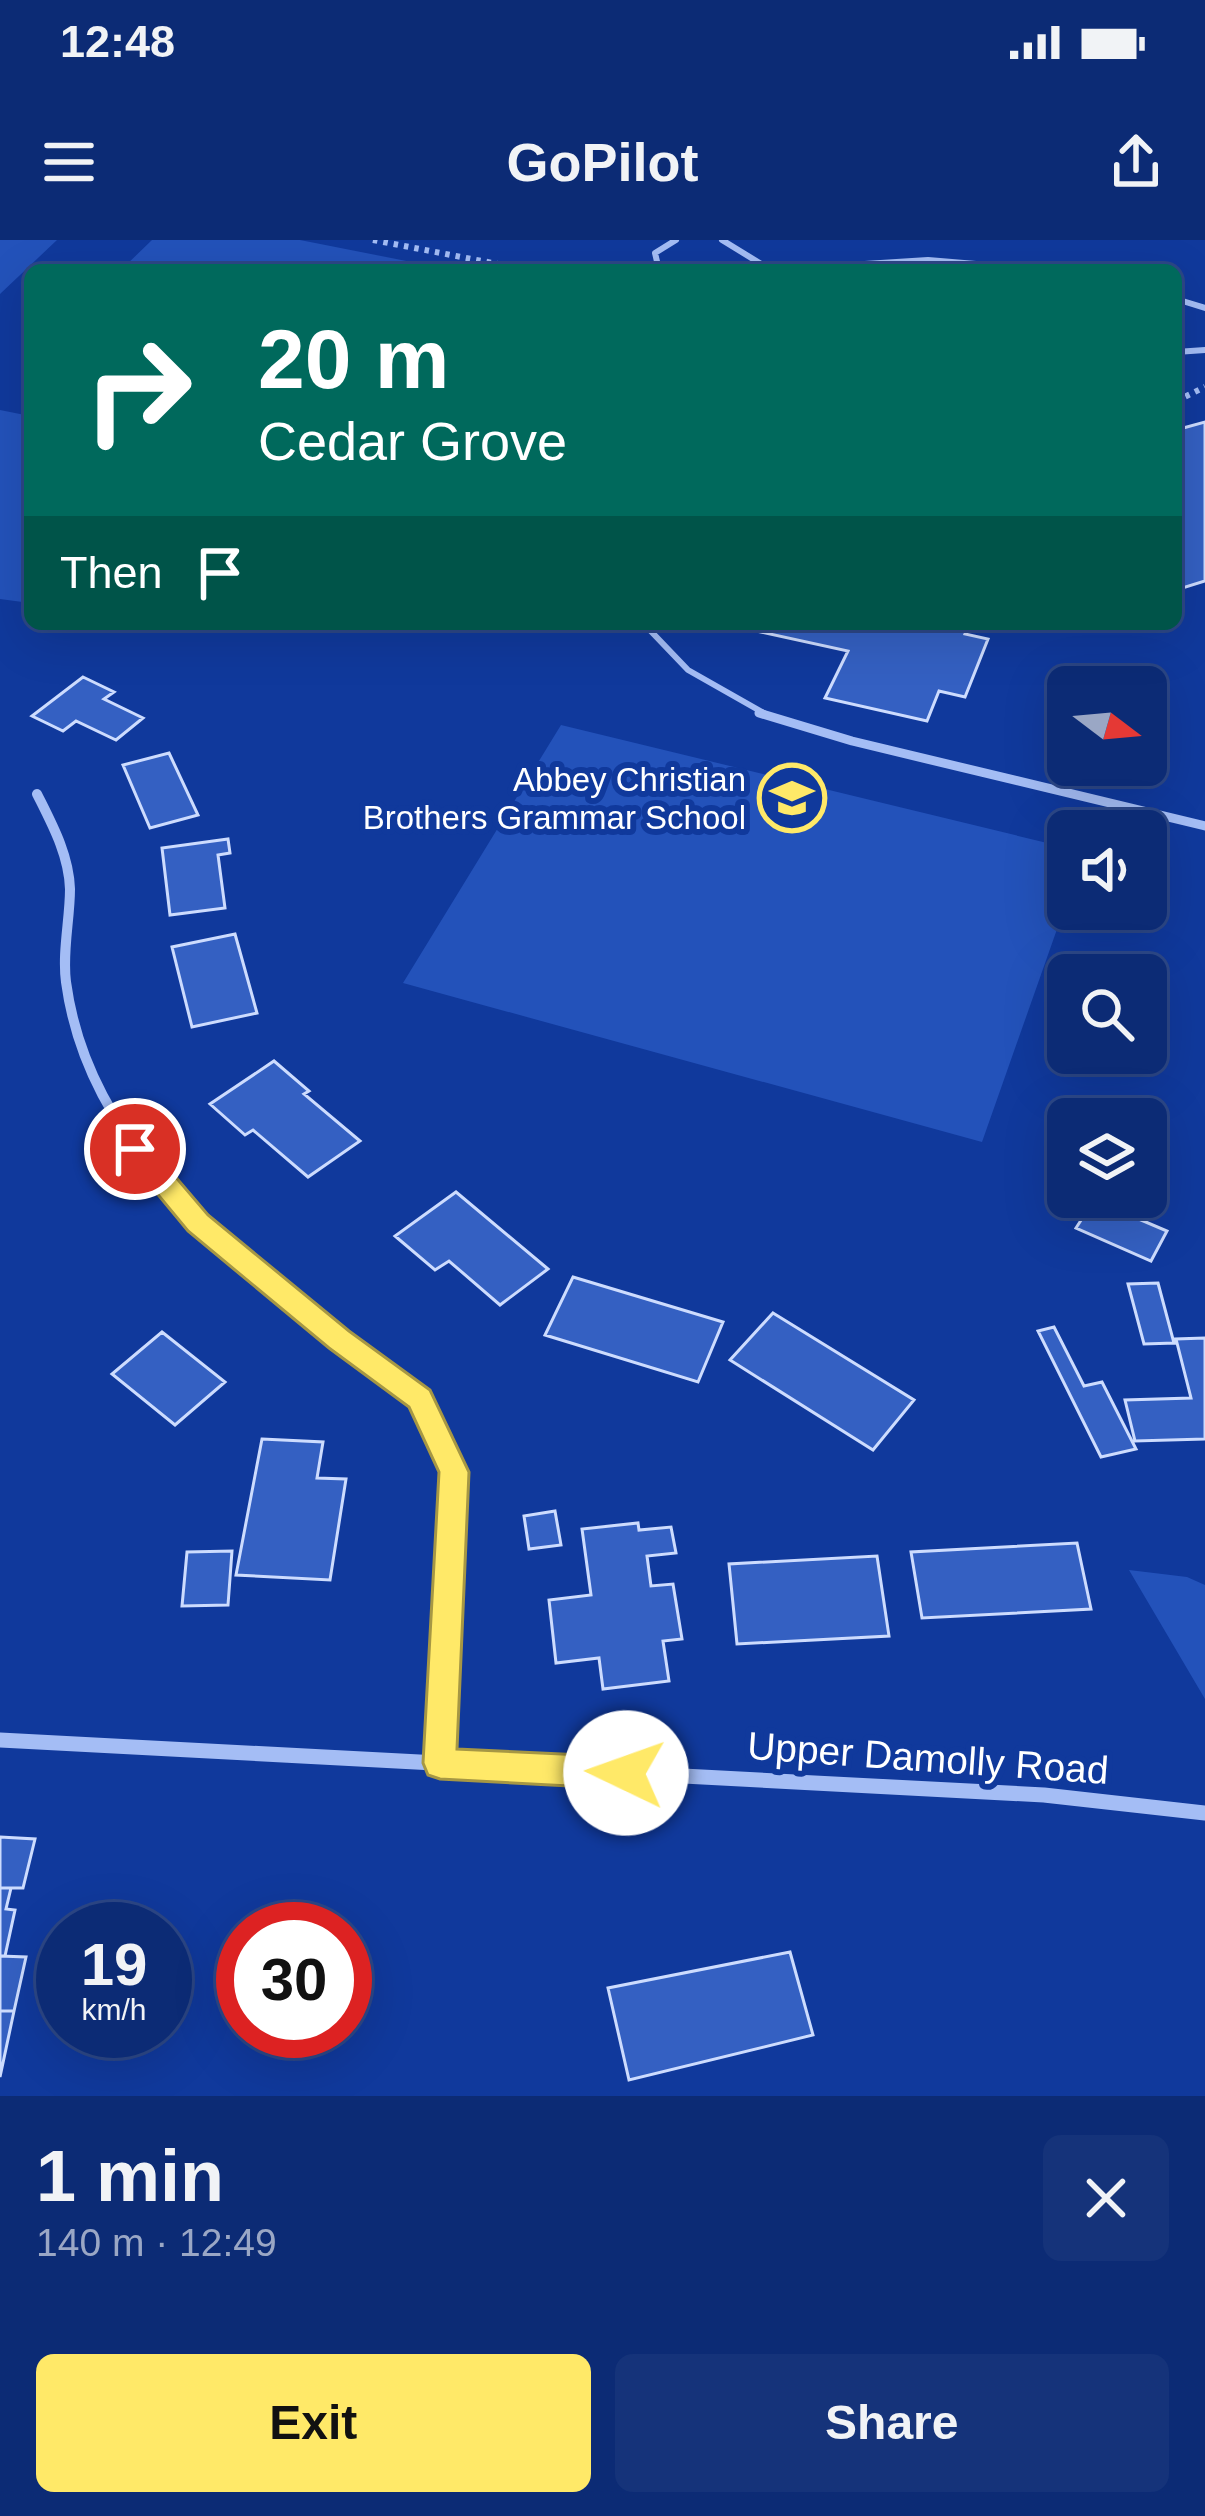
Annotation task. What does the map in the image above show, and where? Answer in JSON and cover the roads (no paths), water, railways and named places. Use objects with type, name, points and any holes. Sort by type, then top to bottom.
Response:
[{"type":"street","points":[[37,794],[60,841],[70,884],[66,982],[94,1082],[135,1149],[198,1223],[420,1399],[454,1472],[440,1763]]},
{"type":"street","name":"Upper Damolly Road","points":[[0,1740],[1044,1795],[1205,1813]]},
{"type":"lane","points":[[658,264],[655,253],[676,240]]},
{"type":"lane","points":[[722,240],[760,264]]},
{"type":"lane","points":[[865,264],[928,260],[976,264]]},
{"type":"lane","points":[[650,630],[688,670],[757,712],[852,741],[1205,826]]},
{"type":"place","name":"Abbey Christian Brothers Grammar School","points":[[792,798]]}]
